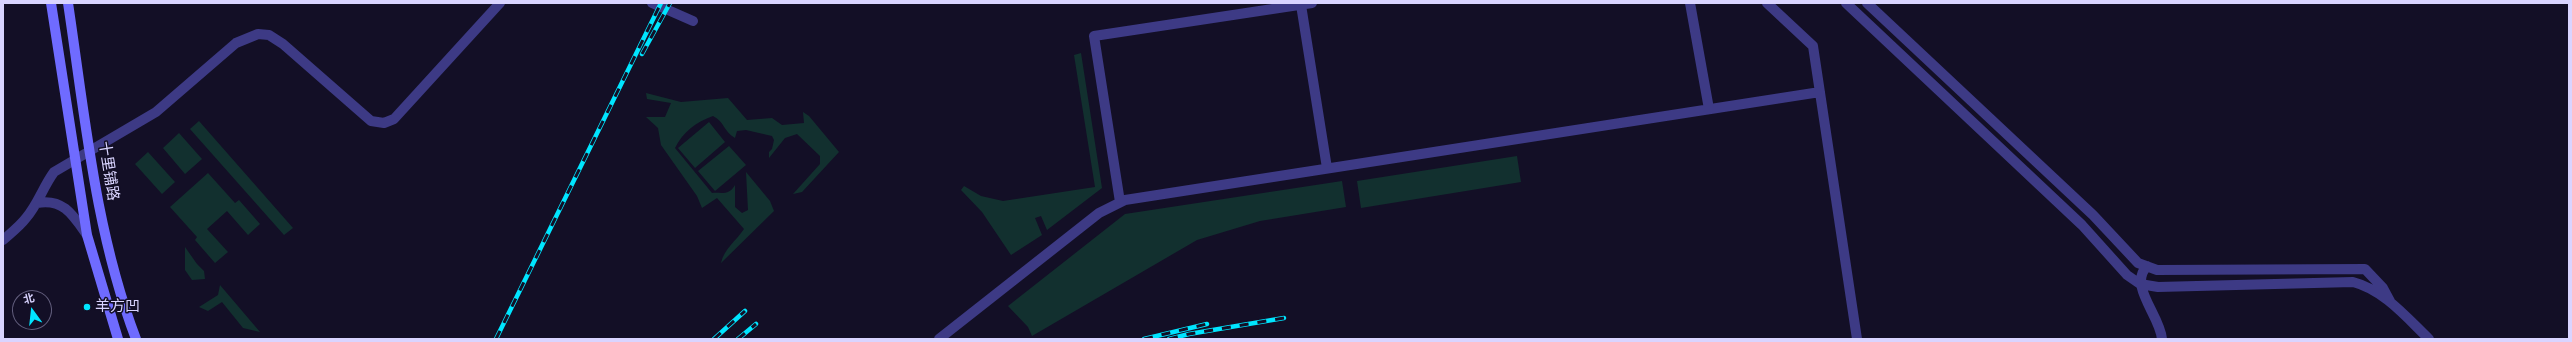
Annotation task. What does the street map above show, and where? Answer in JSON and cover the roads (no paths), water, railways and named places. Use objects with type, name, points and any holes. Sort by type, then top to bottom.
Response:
[{"type":"main road","points":[[51,3],[87,235],[118,339]]},
{"type":"main road","name":"十里铺路","points":[[68,3],[103,231],[126,314],[136,339]]},
{"type":"street","points":[[3,240],[26,218],[37,203],[44,185],[54,172],[156,112],[236,43],[258,34],[269,35],[283,44],[371,121],[384,123],[394,119],[500,3]]},
{"type":"street","points":[[652,3],[693,21]]},
{"type":"street","points":[[1120,202],[1094,36],[1312,3]]},
{"type":"street","points":[[1690,3],[1709,110]]},
{"type":"street","points":[[1767,3],[1813,46],[1857,339]]},
{"type":"street","points":[[1846,3],[2082,225],[2127,275],[2142,289],[2158,320],[2162,339]]},
{"type":"street","points":[[1868,3],[2093,215],[2138,263],[2157,270],[2365,269],[2383,288],[2392,304]]},
{"type":"street","points":[[1301,5],[1327,168]]},
{"type":"street","points":[[939,339],[1099,213],[1120,202],[1136,197],[1820,92]]},
{"type":"street","points":[[37,203],[55,203],[66,207],[87,235]]},
{"type":"street","points":[[2142,289],[2141,272],[2147,266]]},
{"type":"street","points":[[2142,289],[2158,287],[2353,282],[2375,291],[2392,304],[2429,339]]},
{"type":"railway","points":[[496,339],[661,3]]},
{"type":"railway","points":[[642,54],[670,3]]},
{"type":"railway","points":[[714,339],[745,311]]},
{"type":"railway","points":[[1169,339],[1189,334],[1284,318]]},
{"type":"railway","points":[[738,339],[756,324]]},
{"type":"railway","points":[[1144,339],[1207,324]]},
{"type":"place","name":"羊方凹","points":[[87,307]]}]
